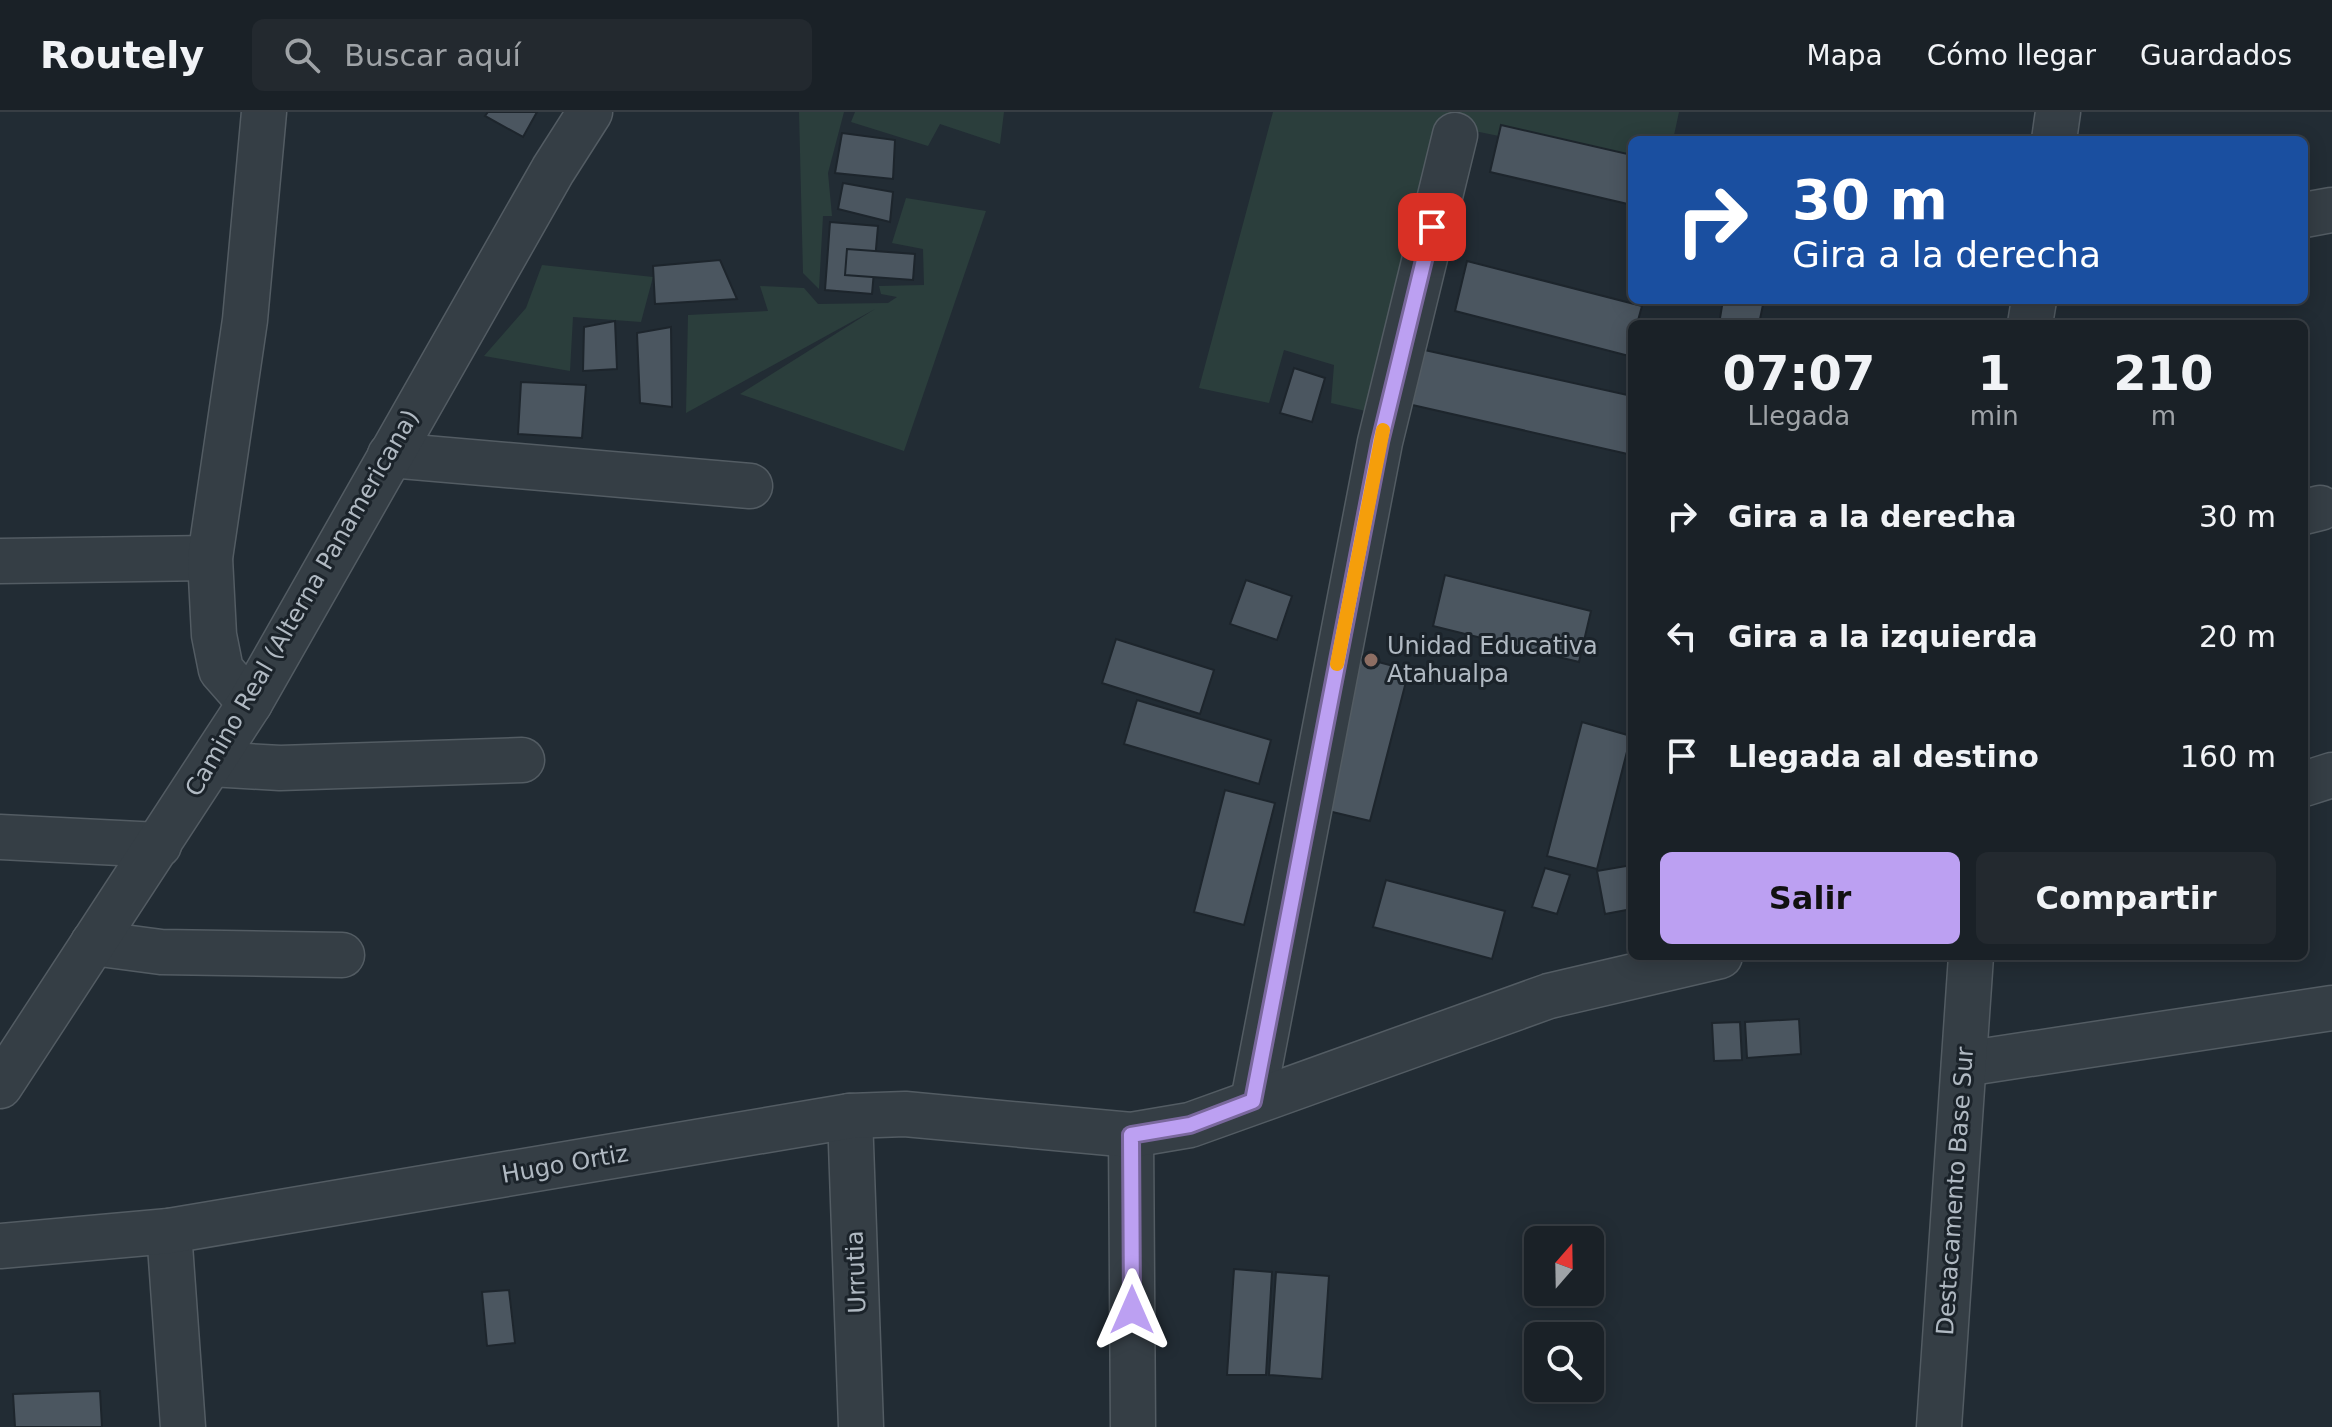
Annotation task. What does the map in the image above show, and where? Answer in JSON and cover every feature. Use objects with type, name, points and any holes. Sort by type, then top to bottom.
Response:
[{"type":"street","points":[[250,703],[221,670],[214,635],[210,558],[245,320],[264,112]]},
{"type":"street","name":"Camino Real (Alterna Panamericana)","points":[[0,1086],[250,703],[553,170],[590,112]]},
{"type":"street","points":[[2055,136],[2058,112]]},
{"type":"street","points":[[1253,1101],[1380,442],[1455,135]]},
{"type":"street","points":[[2308,214],[2332,210]]},
{"type":"street","points":[[390,455],[750,486]]},
{"type":"street","points":[[0,561],[210,558]]},
{"type":"street","points":[[211,764],[280,768],[522,760]]},
{"type":"street","points":[[2308,783],[2332,775]]},
{"type":"street","points":[[0,837],[159,845]]},
{"type":"street","points":[[93,943],[161,952],[342,955]]},
{"type":"street","name":"Hugo Ortiz","points":[[0,1246],[169,1231],[850,1116],[905,1114],[1131,1135],[1190,1125],[1549,996],[1703,960]]},
{"type":"street","name":"Destacamento Base Sur","points":[[1939,1427],[1971,960]]},
{"type":"street","points":[[1964,1064],[2332,1008]]},
{"type":"street","name":"Urrutia","points":[[850,1116],[861,1427]]},
{"type":"street","points":[[1131,1135],[1133,1427]]},
{"type":"street","points":[[169,1231],[183,1427]]},
{"type":"green space","points":[[799,112],[844,112],[828,173],[832,216],[823,216],[819,289],[803,273]]},
{"type":"green space","points":[[855,112],[1004,112],[1000,144],[940,124],[928,146],[851,122]]},
{"type":"green space","points":[[1273,112],[1679,112],[1674,136],[1628,136],[1628,162],[1445,125],[1370,412],[1331,403],[1334,365],[1284,350],[1269,403],[1199,388]]},
{"type":"green space","points":[[906,198],[986,211],[904,451],[740,394],[875,309],[686,413],[688,315],[768,311],[760,286],[804,288],[818,304],[888,303],[897,297],[881,294],[879,286],[924,285],[923,249],[892,243]]},
{"type":"green space","points":[[542,265],[653,277],[641,322],[573,317],[570,371],[484,356],[526,308]]},
{"type":"building","points":[[488,112],[537,112],[523,137],[485,116]]},
{"type":"building","points":[[1501,125],[1628,154],[1628,204],[1490,172]]},
{"type":"building","points":[[842,133],[895,140],[893,179],[835,173]]},
{"type":"building","points":[[843,183],[893,192],[890,222],[838,209]]},
{"type":"building","points":[[830,222],[878,226],[872,294],[825,290]]},
{"type":"building","points":[[847,249],[915,254],[913,280],[845,275]]},
{"type":"building","points":[[720,260],[737,299],[655,304],[653,266]]},
{"type":"building","points":[[1467,261],[1642,306],[1638,320],[1628,320],[1628,356],[1455,311]]},
{"type":"building","points":[[1722,304],[1763,304],[1760,320],[1720,320]]},
{"type":"building","points":[[615,321],[617,369],[583,371],[584,327]]},
{"type":"building","points":[[671,327],[672,407],[640,403],[637,333]]},
{"type":"building","points":[[1420,349],[1628,395],[1628,454],[1408,404]]},
{"type":"building","points":[[1294,368],[1325,378],[1312,422],[1280,413]]},
{"type":"building","points":[[521,382],[586,385],[582,438],[518,434]]},
{"type":"building","points":[[1445,575],[1591,611],[1579,662],[1433,626]]},
{"type":"building","points":[[1246,580],[1292,596],[1277,640],[1230,624]]},
{"type":"building","points":[[1116,639],[1214,670],[1200,714],[1102,683]]},
{"type":"building","points":[[1359,657],[1409,670],[1370,821],[1320,809]]},
{"type":"building","points":[[1137,700],[1271,740],[1259,784],[1124,744]]},
{"type":"building","points":[[1582,722],[1628,735],[1628,748],[1597,869],[1547,856]]},
{"type":"building","points":[[1225,790],[1275,803],[1244,925],[1194,912]]},
{"type":"building","points":[[1628,866],[1628,910],[1605,914],[1597,871]]},
{"type":"building","points":[[1545,868],[1570,875],[1557,914],[1532,907]]},
{"type":"building","points":[[1386,880],[1505,911],[1492,959],[1373,927]]},
{"type":"building","points":[[1799,1019],[1801,1054],[1747,1058],[1745,1022]]},
{"type":"building","points":[[1740,1022],[1742,1060],[1714,1061],[1712,1023]]},
{"type":"building","points":[[1234,1269],[1272,1272],[1266,1375],[1227,1375]]},
{"type":"building","points":[[1276,1272],[1329,1276],[1322,1379],[1269,1375]]},
{"type":"building","points":[[509,1290],[515,1343],[487,1346],[482,1292]]},
{"type":"building","points":[[100,1391],[102,1427],[15,1427],[13,1394]]},
{"type":"slow traffic","points":[[1337,664],[1383,430]]},
{"type":"place","name":"Unidad Educativa Atahualpa","points":[[1371,660]]},
{"type":"route","points":[[1132,1310],[1131,1135],[1190,1125],[1253,1101],[1380,442],[1432,227]]}]
